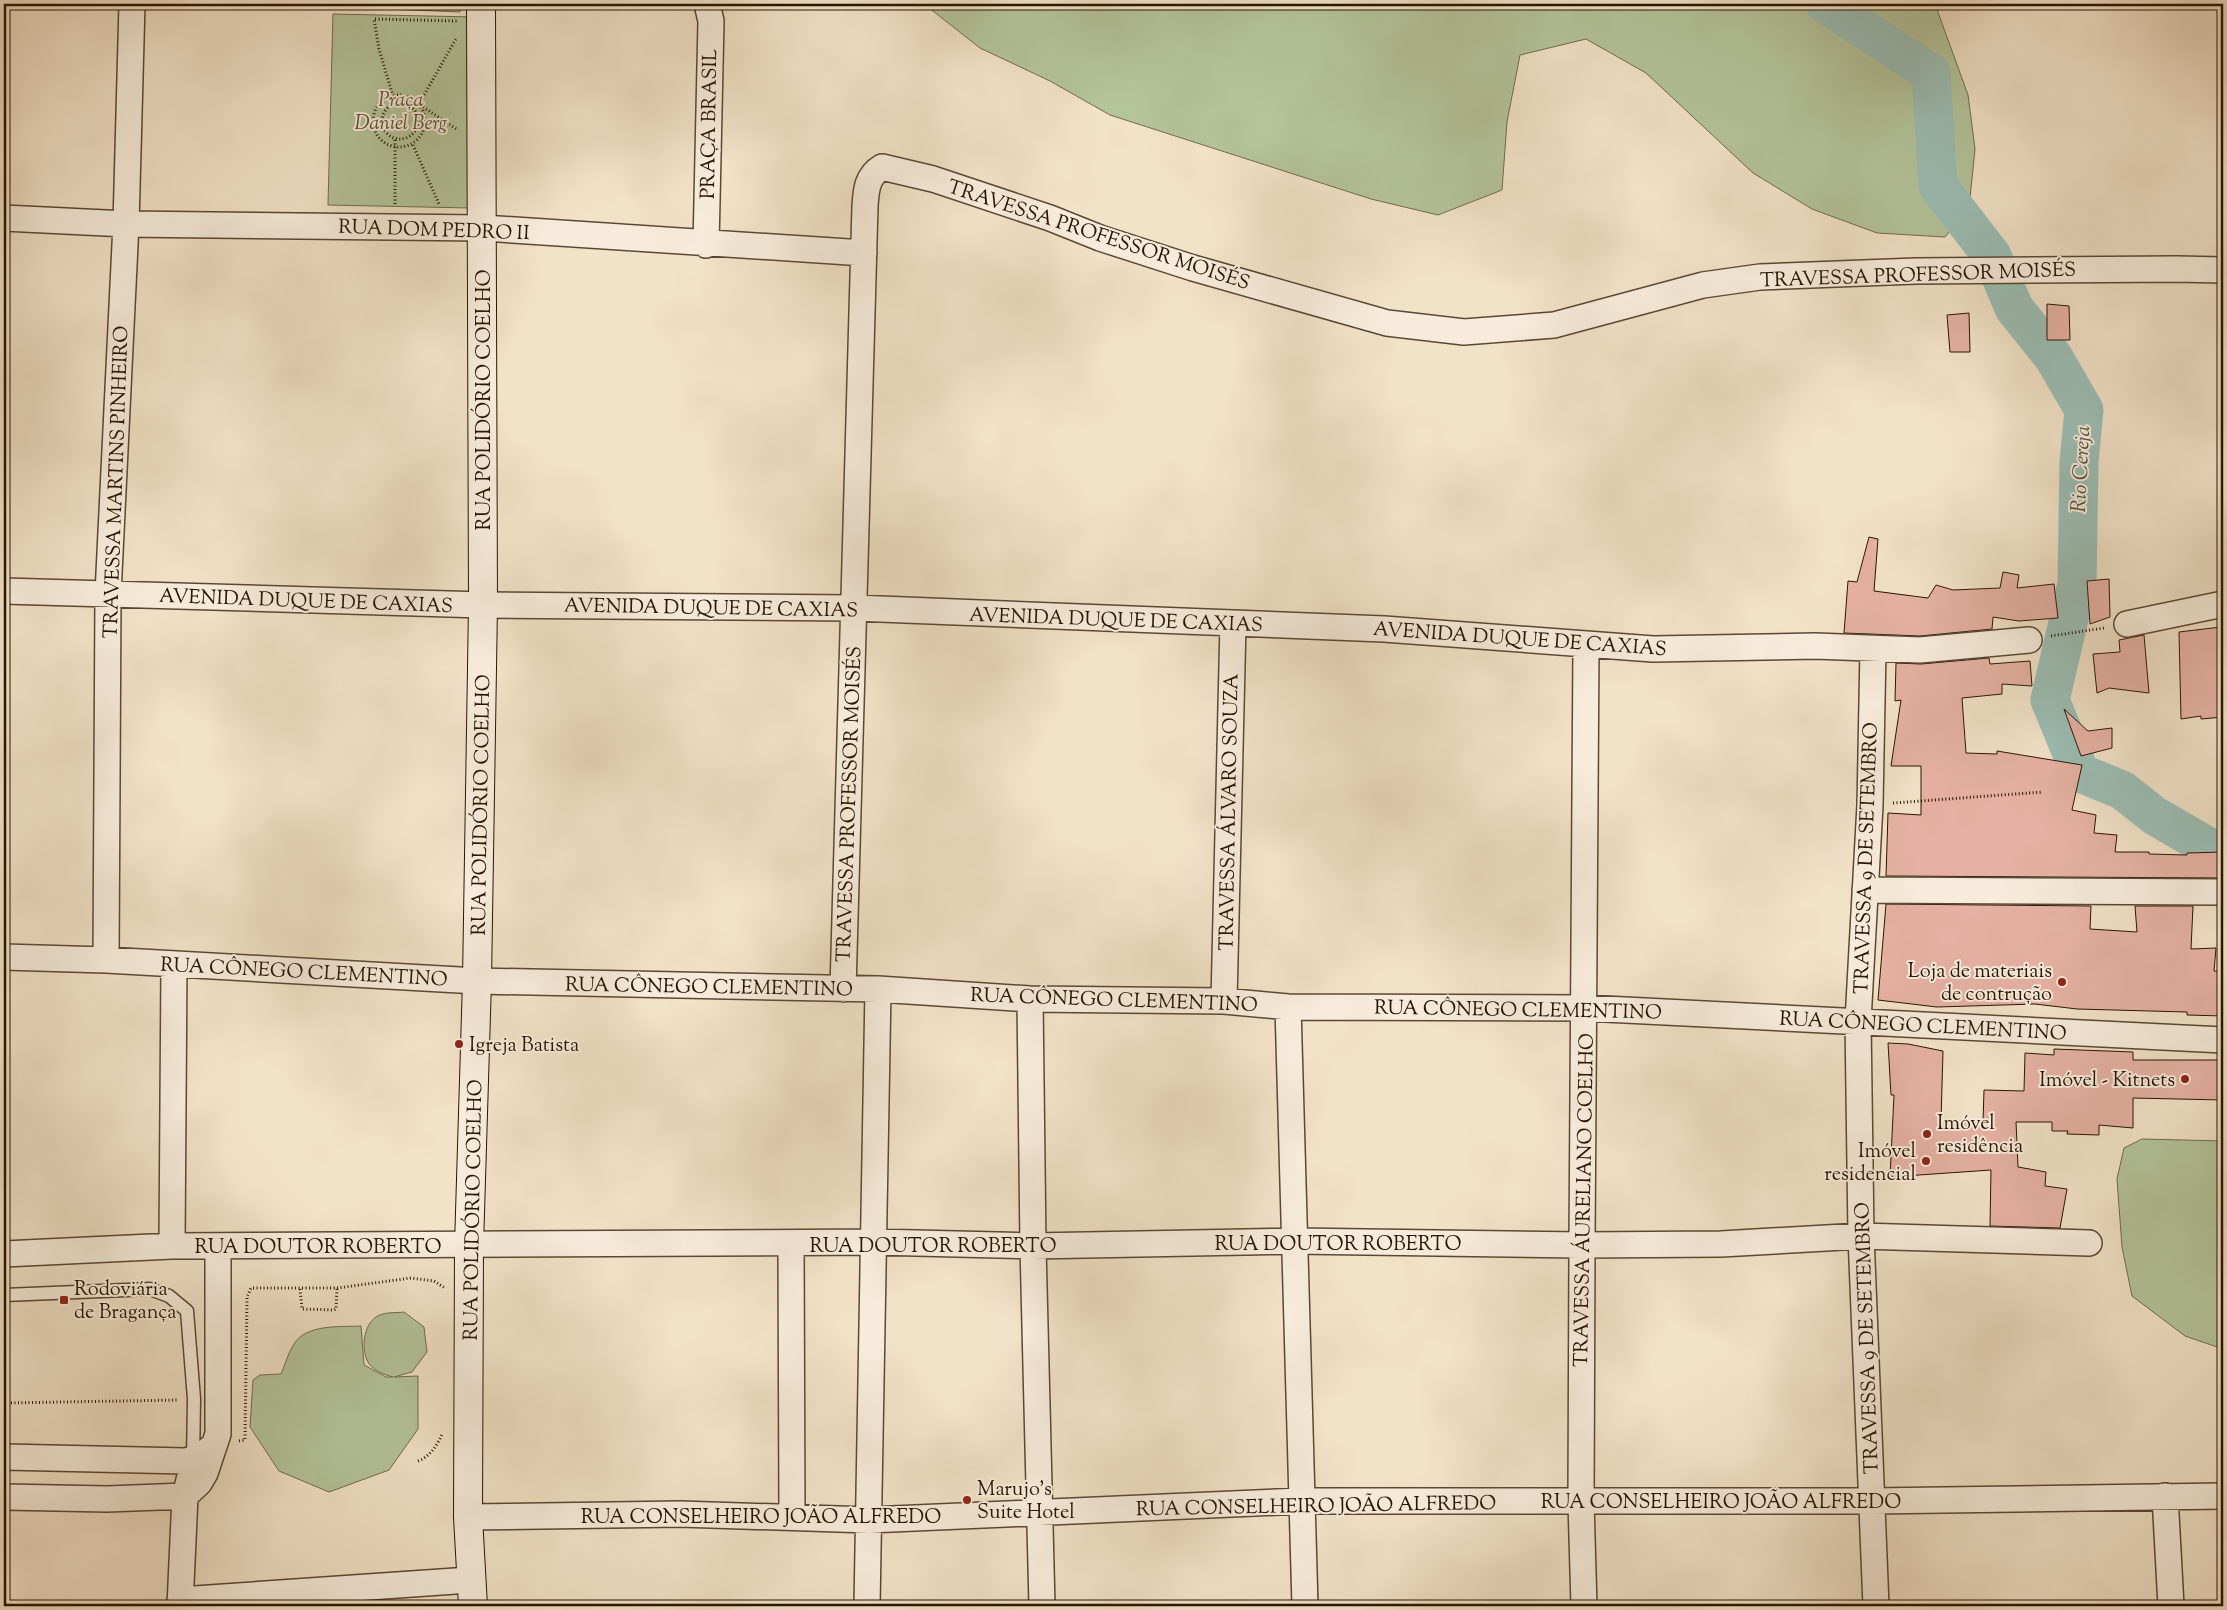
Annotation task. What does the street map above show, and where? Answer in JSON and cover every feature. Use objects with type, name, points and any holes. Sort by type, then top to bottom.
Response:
[{"type":"street","name":"TRAVESSA MARTINS PINHEIRO","points":[[106,960],[108,594],[126,224],[132,4]]},
{"type":"street","name":"PRAÇA BRASIL","points":[[706,245],[711,21],[707,4]]},
{"type":"street","name":"RUA POLIDÓRIO COELHO","points":[[471,1593],[468,1517],[469,1246],[477,981],[483,605],[484,228],[473,12]]},
{"type":"street","name":"TRAVESSA PROFESSOR MOISÉS","points":[[843,989],[866,189],[875,171],[882,167],[951,184],[1050,218],[1100,238],[1193,268],[1387,323],[1464,332],[1554,325],[1704,285],[1760,277],[1850,272],[2177,268],[2223,270]]},
{"type":"street","name":"RUA DOM PEDRO II","points":[[4,218],[126,224],[484,228],[706,245],[864,253]]},
{"type":"street","name":"AVENIDA DUQUE DE CAXIAS","points":[[4,591],[483,605],[854,608],[1384,629],[1653,649],[1815,646],[1920,650],[2029,640]]},
{"type":"street","points":[[2127,624],[2223,604]]},
{"type":"street","name":"TRAVESSA ÁLVARO SOUZA","points":[[1224,1001],[1232,624]]},
{"type":"street","name":"TRAVESSA ÁURELIANO COELHO","points":[[1584,1606],[1581,1502],[1586,645]]},
{"type":"street","name":"TRAVESSA 9 DE SETEMBRO","points":[[1873,649],[1870,805],[1858,1021],[1861,1236],[1876,1606]]},
{"type":"street","points":[[1865,890],[2223,892]]},
{"type":"street","name":"RUA CÔNEGO CLEMENTINO","points":[[4,957],[106,960],[477,981],[878,989],[1030,999],[1224,1001],[1288,1006],[1585,1008],[2223,1040]]},
{"type":"street","points":[[172,1246],[174,964]]},
{"type":"street","points":[[866,1606],[875,1242],[878,989]]},
{"type":"street","points":[[1030,999],[1033,1246],[1042,1606]]},
{"type":"street","points":[[1288,1006],[1301,1501],[1306,1606]]},
{"type":"street","name":"RUA DOUTOR ROBERTO","points":[[4,1254],[172,1246],[469,1246],[875,1242],[1033,1246],[1295,1241],[1582,1245],[1721,1244],[1861,1236],[2089,1243]]},
{"type":"street","points":[[791,1244],[792,1517]]},
{"type":"street","points":[[4,1497],[106,1498],[185,1496],[199,1483],[205,1473],[218,1434],[220,1407],[218,1246]]},
{"type":"street","points":[[4,1458],[193,1460],[214,1445]]},
{"type":"street","points":[[193,1460],[185,1496],[180,1603],[471,1593]]},
{"type":"street","points":[[2165,1496],[2171,1606]]},
{"type":"street","name":"RUA CONSELHEIRO JOÃO ALFREDO","points":[[468,1517],[680,1514],[869,1520],[1301,1501],[1872,1501],[2223,1496]]},
{"type":"lane","points":[[4,1295],[150,1289],[169,1296],[187,1311],[194,1400],[193,1460]]},
{"type":"path","points":[[392,96],[379,49],[374,19],[473,12]]},
{"type":"path","points":[[421,106],[461,29]]},
{"type":"path","points":[[421,106],[426,117],[426,128],[413,145],[392,148],[376,135],[373,114],[385,97],[406,94],[458,130]]},
{"type":"path","points":[[405,103],[416,111],[418,127],[409,137],[395,138],[384,130],[382,116],[391,105],[405,103]]},
{"type":"path","points":[[458,139],[459,120]]},
{"type":"path","points":[[395,138],[397,227]]},
{"type":"path","points":[[413,145],[442,212]]},
{"type":"path","points":[[2029,640],[2127,624]]},
{"type":"path","points":[[1870,805],[2043,792]]},
{"type":"path","points":[[255,1288],[337,1288],[411,1278],[434,1281],[447,1291]]},
{"type":"path","points":[[300,1289],[302,1309],[334,1310],[338,1302],[337,1288]]},
{"type":"path","points":[[4,1403],[194,1400]]},
{"type":"path","points":[[418,1461],[425,1459],[431,1452],[442,1435],[442,1426]]},
{"type":"green space","points":[[337,4],[461,4],[460,12],[337,7]]},
{"type":"green space","points":[[924,4],[1935,4],[1968,95],[1975,149],[1969,208],[1945,237],[1877,233],[1812,209],[1753,173],[1646,73],[1586,39],[1520,55],[1507,122],[1502,190],[1438,215],[1371,199],[1110,115],[1050,81],[980,48]]},
{"type":"green space","name":"Praça Daniel Berg","points":[[333,14],[475,17],[469,208],[328,205]]},
{"type":"green space","points":[[2142,1139],[2223,1141],[2223,1349],[2185,1336],[2132,1296],[2122,1247],[2117,1179],[2124,1148]]},
{"type":"green space","points":[[404,1312],[424,1327],[427,1352],[412,1372],[394,1377],[418,1376],[418,1429],[389,1470],[329,1492],[279,1471],[250,1427],[253,1380],[260,1375],[281,1374],[294,1344],[307,1333],[324,1328],[361,1326],[364,1365],[386,1377],[393,1377],[378,1372],[369,1364],[364,1348],[365,1334],[370,1323],[380,1315]]},
{"type":"building","points":[[2047,304],[2069,306],[2070,340],[2047,340]]},
{"type":"building","points":[[1969,313],[1970,352],[1950,352],[1947,315]]},
{"type":"building","points":[[1869,537],[1878,539],[1874,591],[1928,598],[1936,585],[1953,590],[2000,588],[2003,572],[2019,575],[2017,588],[2054,584],[2058,618],[2019,621],[1993,617],[1992,629],[1920,636],[1844,633],[1848,581],[1857,582]]},
{"type":"building","points":[[2109,579],[2110,617],[2090,624],[2087,581]]},
{"type":"building","points":[[2221,627],[2223,717],[2201,719],[2201,716],[2181,719],[2179,632]]},
{"type":"building","points":[[2144,635],[2149,693],[2109,688],[2097,693],[2093,654],[2120,652],[2119,640]]},
{"type":"building","points":[[1989,658],[1990,664],[2030,661],[2032,686],[2002,684],[2002,694],[1962,698],[1966,753],[1997,754],[1997,751],[2082,765],[2072,810],[2096,815],[2094,833],[2117,835],[2115,852],[2187,855],[2187,853],[2223,852],[2223,878],[1886,876],[1888,813],[1921,815],[1921,766],[1891,766],[1901,700],[1895,701],[1896,663],[1921,664]]},
{"type":"building","points":[[2064,709],[2088,731],[2112,728],[2112,748],[2081,756]]},
{"type":"building","points":[[1886,904],[2091,906],[2090,929],[2137,932],[2135,906],[2193,906],[2191,949],[2216,948],[2214,971],[2223,972],[2223,1016],[2187,1015],[2187,1012],[2077,1009],[2035,1004],[1937,1007],[1878,1000]]},
{"type":"building","points":[[1888,1043],[1908,1044],[1943,1051],[1941,1121],[1983,1122],[1984,1090],[2024,1091],[2025,1053],[2054,1055],[2054,1049],[2133,1052],[2133,1060],[2223,1060],[2223,1100],[2133,1098],[2133,1128],[2099,1125],[2099,1135],[2067,1134],[2068,1131],[2052,1131],[2052,1122],[2016,1122],[2018,1167],[2046,1172],[2045,1186],[2067,1189],[2060,1228],[1990,1226],[1991,1170],[1890,1177],[1894,1095],[1891,1095]]},
{"type":"waterway","name":"Rio Cereja","points":[[1825,4],[1931,73],[1938,186],[1992,256],[2014,308],[2054,358],[2084,410],[2079,462],[2077,584],[2050,700],[2080,773],[2122,790],[2155,816],[2212,849],[2223,851]]},
{"type":"place","name":"Loja de materiais de contrução","points":[[2062,982]]},
{"type":"place","name":"Igreja Batista","points":[[459,1044]]},
{"type":"place","name":"Imóvel - Kitnets","points":[[2185,1079]]},
{"type":"place","name":"Imóvel residência","points":[[1927,1134]]},
{"type":"place","name":"Imóvel residencial","points":[[1926,1161]]},
{"type":"place","name":"Rodoviária de Bragança","points":[[64,1300]]},
{"type":"place","name":"Marujo's Suite Hotel","points":[[967,1500]]}]
